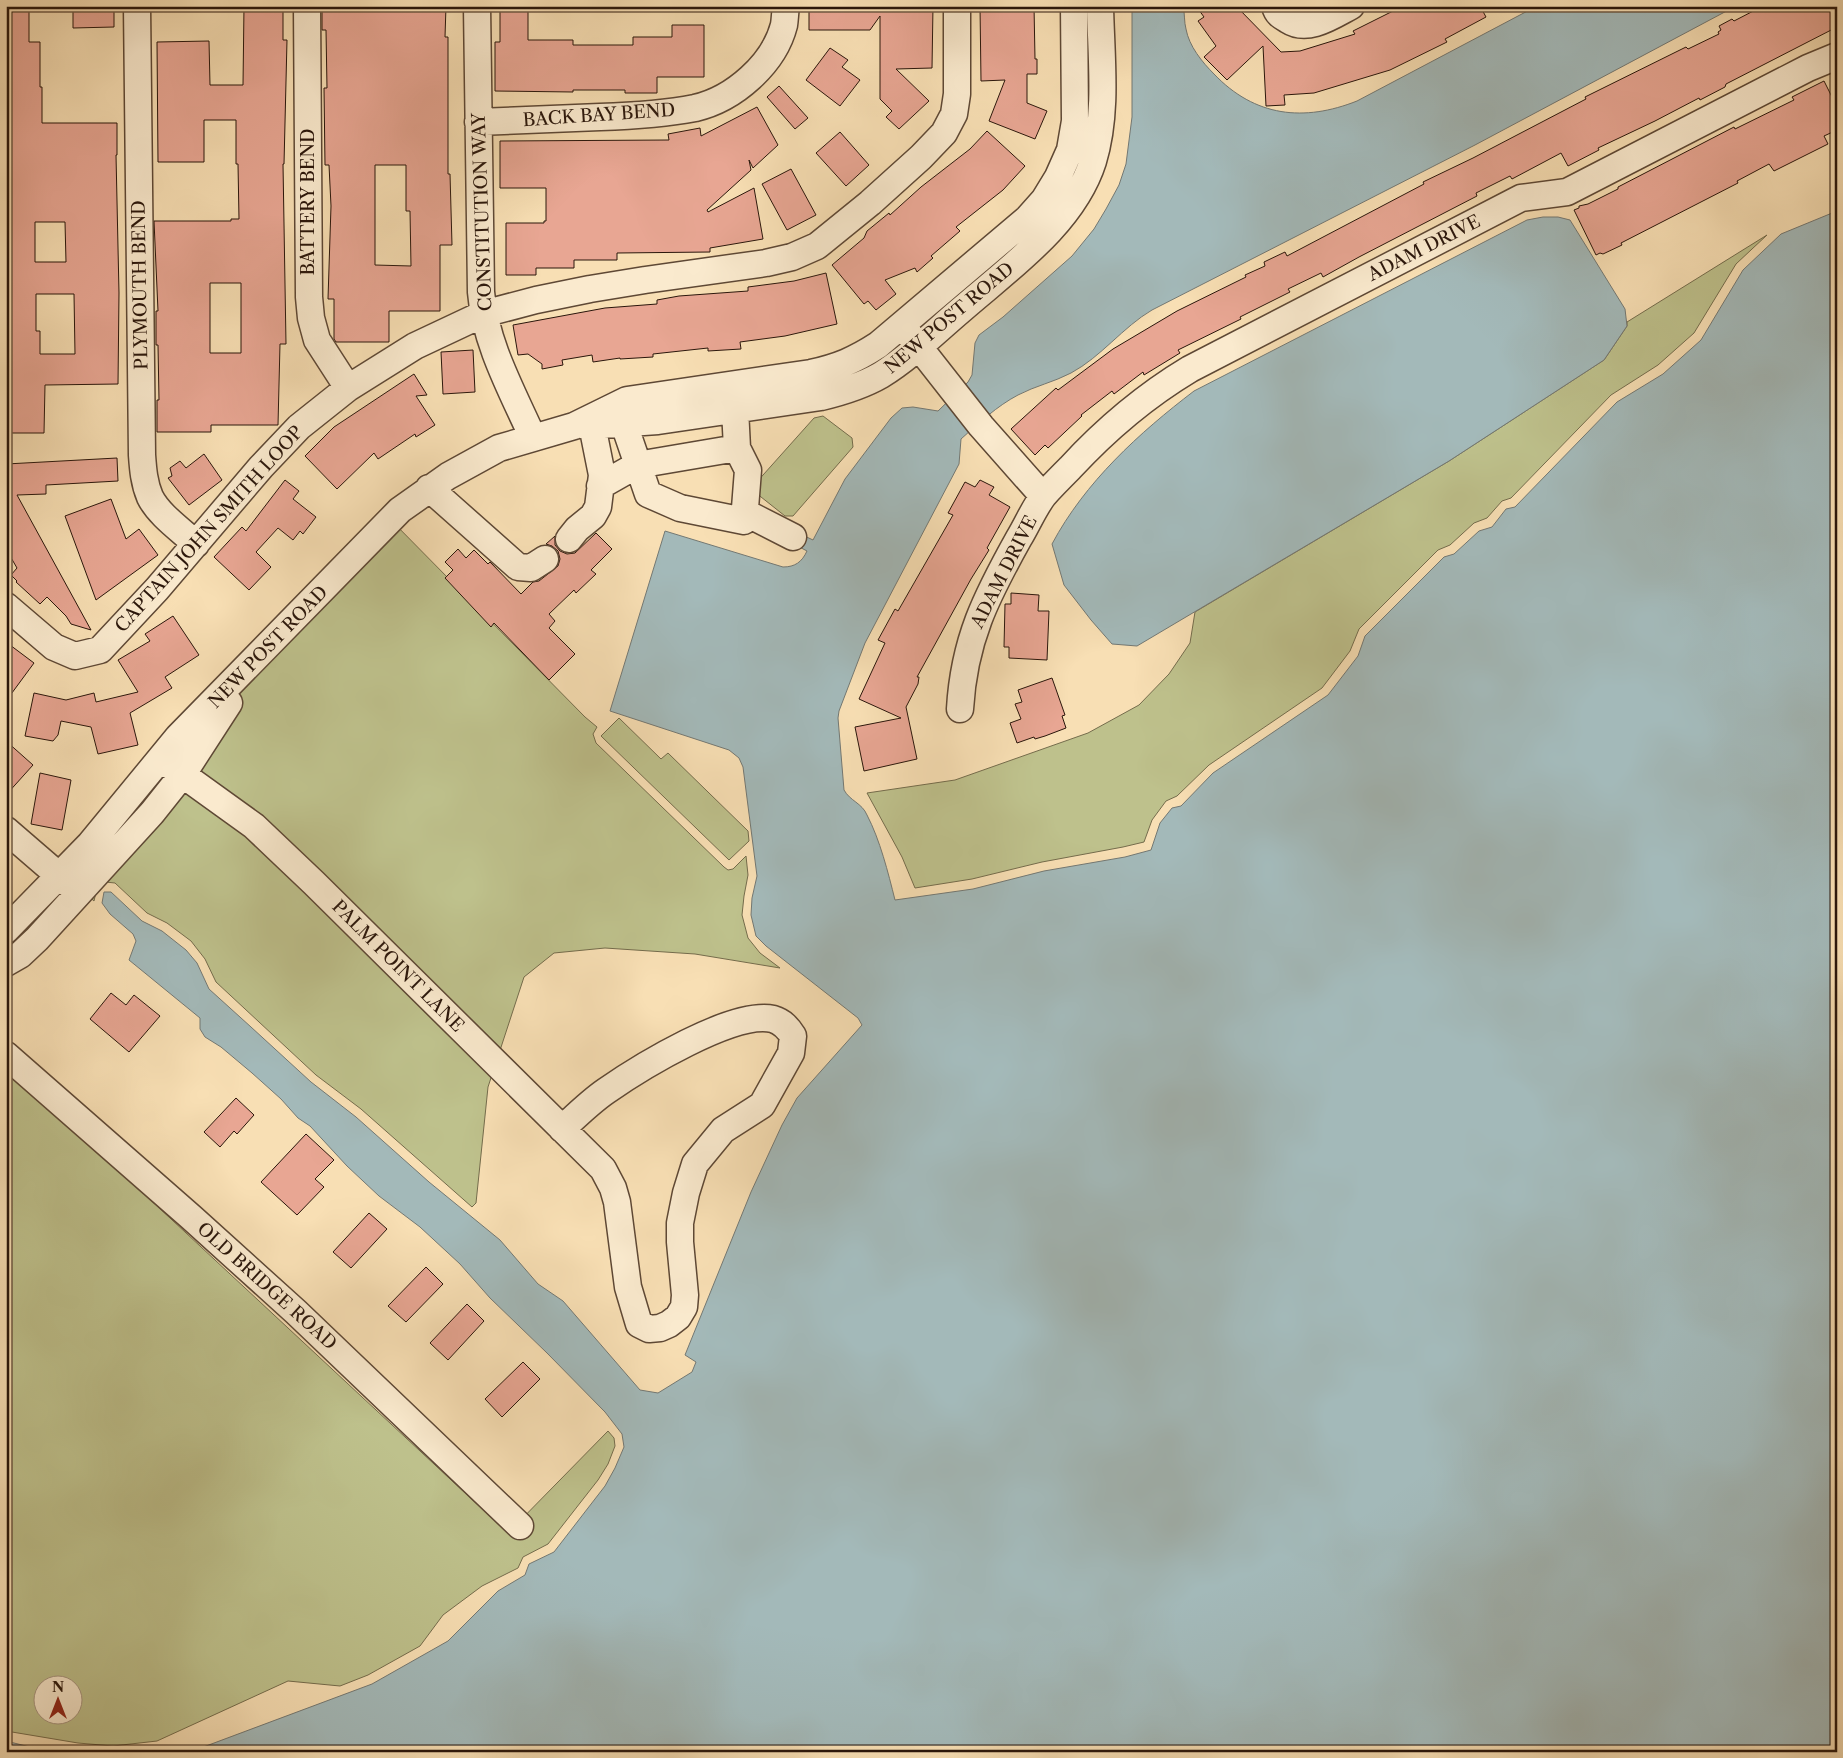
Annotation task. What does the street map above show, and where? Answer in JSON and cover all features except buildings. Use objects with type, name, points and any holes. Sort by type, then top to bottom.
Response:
[{"type":"street","name":"PLYMOUTH BEND","points":[[137,6],[143,477],[150,498],[165,516],[196,544]]},
{"type":"street","name":"BATTERY BEND","points":[[307,6],[309,297],[311,318],[317,340],[348,388]]},
{"type":"street","name":"CONSTITUTION WAY","points":[[476,6],[483,314],[498,359],[533,438]]},
{"type":"street","name":"BACK BAY BEND","points":[[478,122],[637,115],[697,107],[719,99],[741,85],[761,67],[774,49],[784,25],[786,6]]},
{"type":"street","name":"CAPTAIN JOHN SMITH LOOP","points":[[8,611],[54,647],[75,656],[100,650],[196,544],[280,446],[299,427],[348,388],[415,346],[483,314],[590,289],[774,261],[792,257],[817,246],[921,157],[944,133],[954,114],[957,94],[957,6]]},
{"type":"street","name":"NEW POST ROAD","points":[[583,426],[627,400],[835,368],[857,359],[871,350],[1028,218],[1044,200],[1058,177],[1070,150],[1075,121],[1074,6]]},
{"type":"street","name":"NEW POST ROAD","points":[[6,930],[69,884],[90,844],[178,738],[400,510],[464,466],[498,448],[583,426],[658,421],[821,397],[842,392],[882,374],[919,347],[1039,242],[1066,211],[1084,184],[1094,155],[1101,116],[1100,6]]},
{"type":"street","points":[[1275,6],[1277,13],[1295,25],[1319,23],[1350,6]]},
{"type":"street","name":"ADAM DRIVE","points":[[960,709],[964,665],[977,622],[1005,564],[1043,496],[1096,440],[1142,401],[1190,369],[1520,198],[1568,192],[1808,68],[1837,56]]},
{"type":"street","name":"ADAM DRIVE","points":[[902,324],[992,439],[1043,496]]},
{"type":"street","points":[[624,424],[648,494],[680,508],[744,522],[748,470],[737,448],[735,409]]},
{"type":"street","points":[[569,539],[577,529],[593,516],[598,506],[602,475],[583,426]]},
{"type":"street","points":[[600,486],[637,465],[737,448]]},
{"type":"street","points":[[430,488],[518,566],[531,568],[545,559]]},
{"type":"street","points":[[744,512],[792,537]]},
{"type":"street","points":[[6,963],[20,955],[37,940],[69,884],[152,813],[183,774],[262,653]]},
{"type":"street","name":"PALM POINT LANE","points":[[161,759],[254,826],[603,1169],[613,1188],[617,1202],[628,1287],[634,1311],[639,1324],[649,1329],[660,1328],[669,1324],[678,1317],[684,1307],[685,1295],[680,1223],[686,1193],[696,1164],[723,1130],[762,1105],[791,1053],[793,1036],[786,1025],[773,1019],[753,1019],[713,1030],[663,1055],[605,1092],[562,1128]]},
{"type":"street","points":[[6,830],[69,884]]},
{"type":"street","name":"OLD BRIDGE ROAD","points":[[6,1055],[296,1312],[520,1526]]},
{"type":"green space","points":[[1767,235],[1736,264],[1694,333],[1658,365],[1611,395],[1511,498],[1502,501],[1487,518],[1474,523],[1450,545],[1438,550],[1359,629],[1350,651],[1322,688],[1209,765],[1177,796],[1166,801],[1152,820],[1144,842],[1042,862],[972,879],[915,888],[902,857],[867,793],[955,780],[1088,733],[1139,705],[1169,674],[1190,643],[1195,612],[1449,461],[1604,360],[1627,326],[1627,322]]},
{"type":"green space","points":[[823,416],[852,438],[853,447],[793,516],[785,516],[756,493],[755,484],[814,418]]},
{"type":"green space","points":[[385,514],[597,727],[593,734],[596,743],[724,867],[728,870],[733,869],[746,856],[748,875],[742,915],[748,938],[760,953],[780,968],[695,954],[605,948],[554,953],[524,977],[488,1087],[476,1203],[472,1207],[361,1109],[316,1075],[216,982],[205,959],[191,941],[167,923],[147,913],[115,883],[105,882],[97,888],[94,901],[64,875]]},
{"type":"green space","points":[[619,718],[661,759],[668,753],[748,831],[749,841],[729,860],[601,736]]},
{"type":"green space","points":[[6,1054],[83,1137],[508,1533],[608,1431],[614,1438],[615,1446],[608,1464],[598,1480],[548,1544],[523,1557],[518,1568],[482,1586],[443,1615],[420,1646],[368,1675],[340,1686],[288,1681],[157,1741],[113,1746],[78,1743],[6,1731]]},
{"type":"shaded area","points":[[1132,6],[1183,6],[1185,26],[1190,42],[1214,74],[1246,99],[1263,107],[1299,113],[1318,112],[1357,101],[1537,6],[1736,6],[1475,145],[1152,310],[1082,366],[1065,376],[1010,399],[988,415],[961,439],[959,464],[865,643],[839,711],[844,790],[865,811],[872,825],[895,900],[973,889],[1044,871],[1125,857],[1151,850],[1160,823],[1172,808],[1181,806],[1213,773],[1328,695],[1358,656],[1365,636],[1444,557],[1454,554],[1479,531],[1492,527],[1506,509],[1515,507],[1617,402],[1663,374],[1701,340],[1743,270],[1781,234],[1837,211],[1837,1752],[190,1752],[372,1684],[448,1641],[498,1591],[525,1575],[529,1564],[554,1552],[605,1486],[624,1447],[622,1434],[605,1412],[490,1298],[460,1264],[420,1227],[379,1196],[347,1166],[310,1126],[298,1118],[281,1099],[252,1073],[221,1047],[205,1037],[200,1029],[200,1018],[129,960],[136,941],[133,934],[110,914],[102,903],[104,892],[111,892],[142,921],[162,931],[186,950],[197,963],[209,989],[311,1082],[356,1117],[429,1182],[500,1240],[538,1284],[563,1301],[640,1390],[658,1393],[692,1372],[696,1362],[685,1355],[751,1192],[782,1125],[797,1098],[862,1025],[858,1018],[766,946],[756,936],[751,915],[752,898],[757,876],[743,767],[739,758],[729,750],[610,711],[665,531],[783,567],[795,565],[803,558],[807,551],[790,542],[796,532],[813,540],[845,479],[891,418],[902,408],[913,407],[938,411],[968,382],[972,375],[975,343],[979,335],[1003,317],[1072,256],[1094,229],[1119,185],[1126,164],[1132,117]]},
{"type":"shaded area","points":[[1558,217],[1570,220],[1625,309],[1627,326],[1604,360],[1449,461],[1137,646],[1112,644],[1064,585],[1052,544],[1080,500],[1115,460],[1153,424],[1194,391],[1527,220]]},
{"type":"shaded area","points":[[6,1741],[50,1752],[6,1752]]}]
